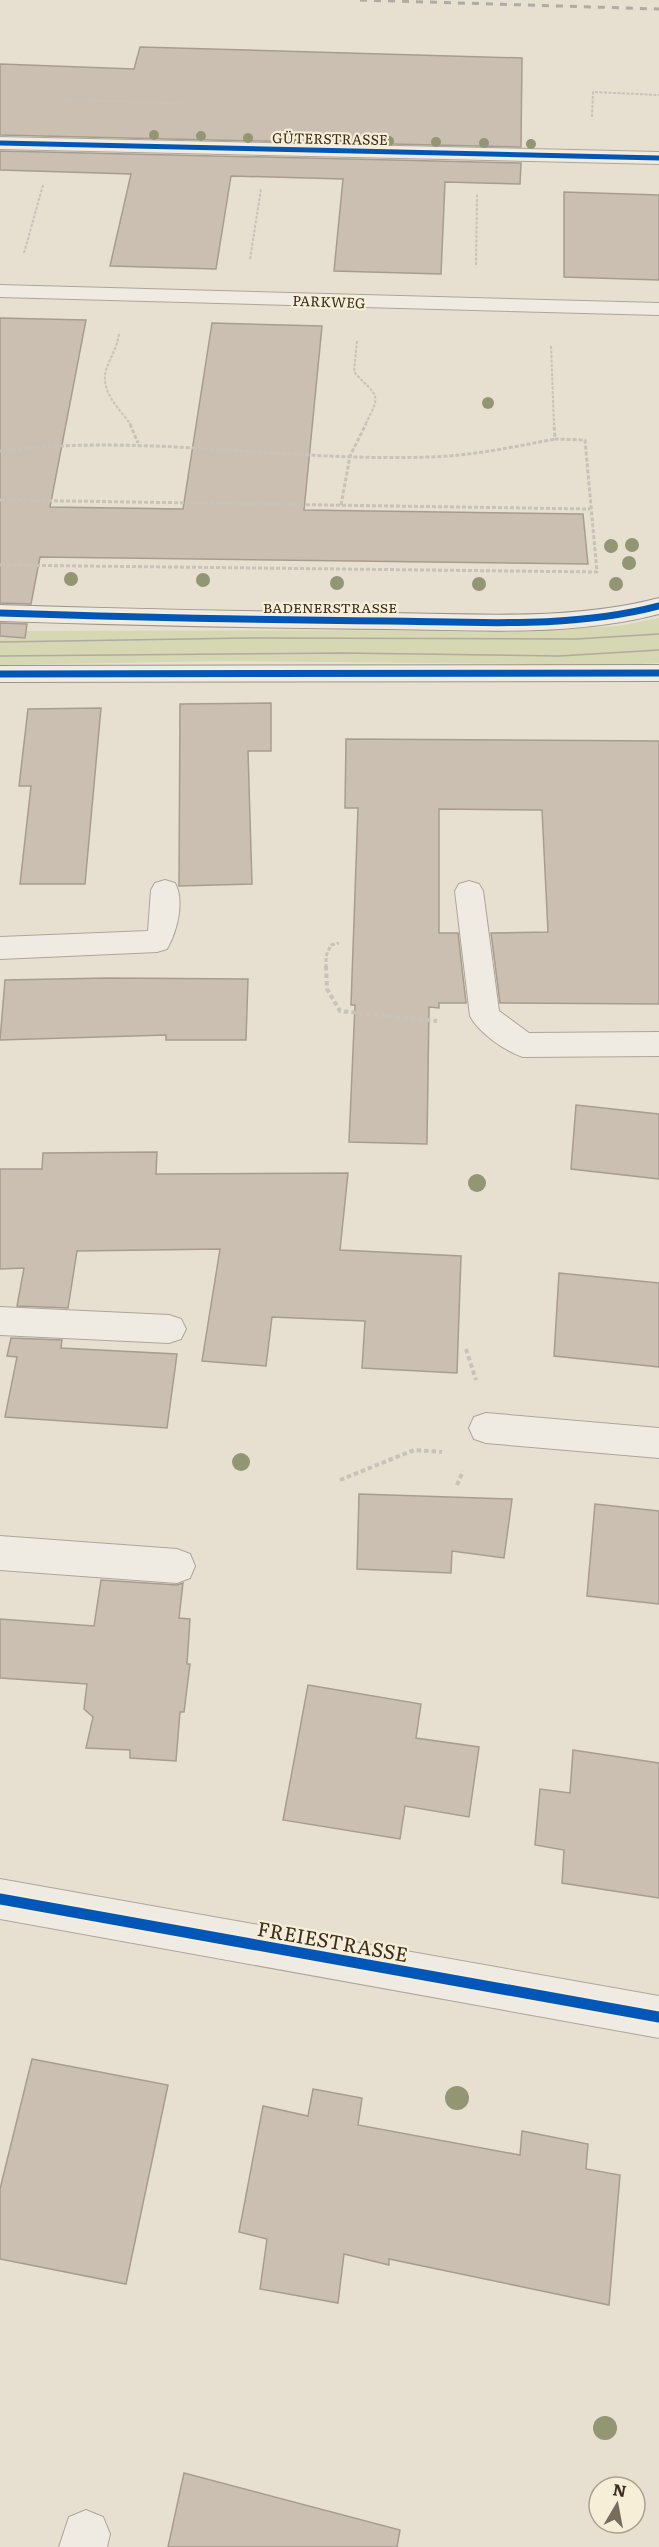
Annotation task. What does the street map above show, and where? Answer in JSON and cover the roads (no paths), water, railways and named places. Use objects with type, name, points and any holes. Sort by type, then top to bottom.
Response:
[{"type":"street","name":"GÜTERSTRASSE","points":[[0,143],[659,158]]},
{"type":"street","name":"PARKWEG","points":[[7,291],[659,309]]},
{"type":"street","name":"BADENERSTRASSE","points":[[0,613],[181,619],[522,622],[624,615],[659,606]]},
{"type":"street","points":[[0,674],[659,673]]},
{"type":"street","points":[[0,948],[157,941],[162,931],[165,890]]},
{"type":"street","points":[[469,891],[485,1017],[523,1046],[659,1044]]},
{"type":"street","points":[[0,1321],[170,1329]]},
{"type":"street","points":[[486,1428],[659,1443]]},
{"type":"street","points":[[0,1553],[177,1566]]},
{"type":"street","name":"FREIESTRASSE","points":[[0,1899],[659,2017]]},
{"type":"tram line","points":[[0,642],[249,638],[576,639],[659,634]]},
{"type":"tram line","points":[[0,656],[342,653],[559,656],[659,650]]},
{"type":"railway","points":[[360,0],[659,9]]}]
